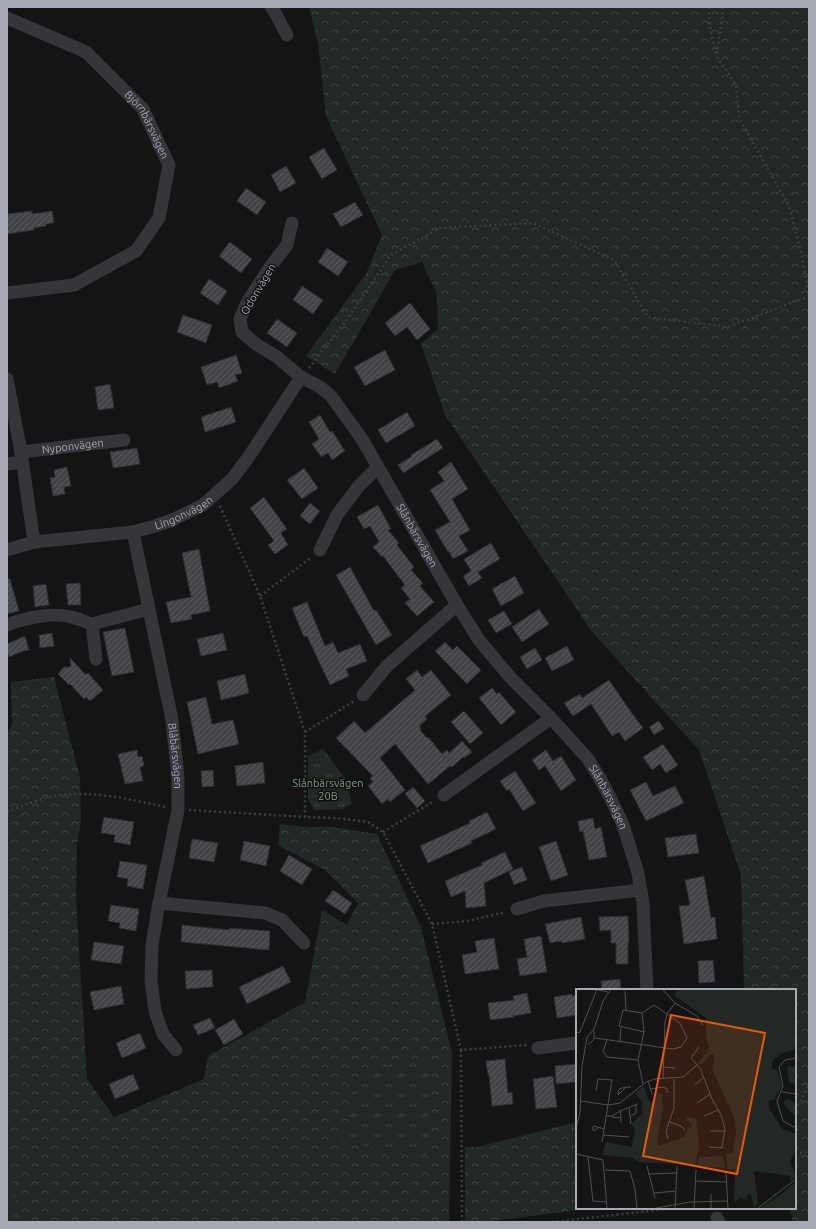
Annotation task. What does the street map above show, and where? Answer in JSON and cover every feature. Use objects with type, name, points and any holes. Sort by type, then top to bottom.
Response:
[{"type":"street","points":[[271,7],[273,8],[287,35]]},
{"type":"street","name":"Björnbärsvägen","points":[[7,18],[86,52],[144,109],[168,165],[159,218],[136,251],[74,285],[7,293]]},
{"type":"street","name":"Odonvägen","points":[[292,223],[287,245],[270,267],[248,301],[240,319],[242,332],[302,377]]},
{"type":"street","name":"Slånbärsvägen","points":[[302,377],[320,387],[331,396],[362,439],[456,605],[479,640],[510,677],[551,718],[588,759],[610,797],[623,825],[642,890],[646,989]]},
{"type":"street","name":"Lingonvägen","points":[[7,550],[34,542],[106,536],[133,532],[172,520],[203,505],[232,479],[248,458],[302,377]]},
{"type":"street","points":[[7,379],[22,457],[34,542]]},
{"type":"street","name":"Nyponvägen","points":[[7,464],[22,457],[124,440]]},
{"type":"street","points":[[320,550],[337,515],[358,487],[378,467]]},
{"type":"street","name":"Blåbärsvägen","points":[[133,532],[174,734],[178,777],[178,810],[152,945],[151,981],[155,1011],[163,1034],[176,1050]]},
{"type":"street","points":[[363,695],[387,666],[456,605]]},
{"type":"street","points":[[7,625],[24,619],[55,615],[71,616],[92,624],[149,609]]},
{"type":"street","points":[[92,624],[96,659]]},
{"type":"street","points":[[444,795],[551,718]]},
{"type":"street","points":[[517,909],[544,901],[642,890]]},
{"type":"street","points":[[159,903],[265,912],[282,920],[304,943]]},
{"type":"street","points":[[538,1048],[576,1042]]},
{"type":"path","points":[[302,377],[346,321],[391,255],[440,228],[533,223],[614,260],[648,317],[728,327],[809,295],[801,252],[789,206],[739,118],[736,85],[717,57],[710,27],[709,7]]},
{"type":"path","points":[[717,57],[723,7]]},
{"type":"path","points":[[215,495],[260,596],[306,732],[304,817]]},
{"type":"path","points":[[260,596],[320,550]]},
{"type":"path","points":[[306,732],[363,695]]},
{"type":"path","points":[[7,812],[31,801],[44,798],[74,794],[103,795],[178,810],[337,818],[368,822],[383,832],[432,924],[461,1050],[462,1222]]},
{"type":"path","points":[[383,832],[444,795]]},
{"type":"path","points":[[432,924],[467,922],[517,909]]},
{"type":"path","points":[[461,1050],[527,1045],[538,1048]]},
{"type":"path","points":[[796,1108],[809,1086]]},
{"type":"path","points":[[796,1154],[809,1152]]},
{"type":"path","points":[[552,1222],[665,1209]]},
{"type":"green space","points":[[309,7],[809,7],[809,1222],[793,1222],[790,1209],[796,1209],[796,989],[744,989],[741,875],[699,750],[593,633],[445,415],[421,343],[438,330],[437,294],[422,262],[395,270],[335,374],[306,356],[366,274],[382,235],[326,116],[318,44]]},
{"type":"green space","points":[[54,677],[80,778],[81,822],[77,844],[76,899],[87,1079],[114,1117],[204,1079],[208,1056],[305,1002],[322,910],[347,925],[358,903],[325,870],[278,845],[280,824],[305,827],[333,827],[377,834],[421,927],[452,1053],[449,1222],[7,1222],[7,734],[12,725],[11,682]]},
{"type":"green space","name":"Slånbärsvägen 20B","points":[[323,749],[345,778],[352,804],[343,809],[314,810],[308,799],[308,756]]},
{"type":"green space","points":[[402,1062],[433,1064],[427,1160],[342,1141],[365,1070]]},
{"type":"green space","points":[[576,1122],[576,1209],[587,1209],[484,1222],[465,1222],[465,1147],[477,1147]]},
{"type":"green space","points":[[7,1156],[20,1222],[7,1222]]},
{"type":"building","points":[[324,148],[337,170],[322,179],[309,157]]},
{"type":"building","points":[[286,166],[296,183],[280,192],[271,175]]},
{"type":"building","points":[[246,188],[266,202],[257,215],[237,201]]},
{"type":"building","points":[[355,202],[363,215],[341,227],[333,214]]},
{"type":"building","points":[[32,211],[32,214],[52,211],[54,223],[34,228],[34,230],[7,234],[7,214]]},
{"type":"building","points":[[230,242],[252,259],[241,273],[219,256]]},
{"type":"building","points":[[327,248],[348,262],[338,276],[318,262]]},
{"type":"building","points":[[209,279],[227,291],[218,305],[200,293]]},
{"type":"building","points":[[302,286],[323,300],[313,314],[293,300]]},
{"type":"building","points":[[410,303],[430,329],[417,340],[407,327],[395,336],[385,323]]},
{"type":"building","points":[[183,315],[212,325],[206,343],[177,332]]},
{"type":"building","points":[[277,319],[297,333],[287,347],[267,333]]},
{"type":"building","points":[[385,350],[395,370],[365,386],[354,367]]},
{"type":"building","points":[[236,355],[242,373],[235,375],[238,381],[219,388],[217,382],[207,385],[201,367]]},
{"type":"building","points":[[110,384],[114,408],[98,410],[95,387]]},
{"type":"building","points":[[231,407],[236,422],[205,432],[201,417]]},
{"type":"building","points":[[407,412],[415,426],[386,443],[378,430]]},
{"type":"building","points":[[320,415],[330,432],[332,431],[345,451],[332,460],[328,453],[321,457],[312,444],[319,439],[309,422]]},
{"type":"building","points":[[437,439],[443,448],[403,473],[398,465]]},
{"type":"building","points":[[137,448],[140,464],[113,468],[110,452]]},
{"type":"building","points":[[451,462],[468,489],[452,499],[470,530],[459,536],[468,551],[453,559],[435,530],[450,522],[430,490],[444,481],[438,472]]},
{"type":"building","points":[[67,467],[71,486],[64,487],[65,494],[53,496],[50,478],[55,477],[54,470]]},
{"type":"building","points":[[304,468],[318,488],[302,499],[287,480]]},
{"type":"building","points":[[264,497],[287,529],[281,533],[288,545],[275,554],[268,545],[274,541],[250,508]]},
{"type":"building","points":[[310,503],[320,511],[310,524],[300,516]]},
{"type":"building","points":[[378,505],[391,529],[388,530],[399,543],[397,545],[414,567],[411,570],[423,583],[420,586],[434,602],[417,616],[405,603],[410,599],[401,588],[405,585],[383,556],[382,557],[373,547],[379,542],[370,526],[364,529],[357,517]]},
{"type":"building","points":[[491,543],[500,559],[478,572],[482,578],[469,586],[463,576],[471,571],[464,559]]},
{"type":"building","points":[[199,549],[210,611],[191,615],[192,619],[171,623],[166,602],[191,597],[182,553]]},
{"type":"building","points":[[350,567],[374,611],[376,610],[392,635],[376,645],[336,575]]},
{"type":"building","points":[[515,576],[524,593],[501,606],[492,589]]},
{"type":"building","points":[[7,579],[10,579],[19,611],[7,614]]},
{"type":"building","points":[[80,583],[81,605],[68,605],[66,584]]},
{"type":"building","points":[[46,584],[49,605],[35,607],[33,586]]},
{"type":"building","points":[[307,602],[325,646],[333,642],[338,653],[360,644],[367,661],[346,669],[349,676],[330,685],[307,636],[304,637],[292,608]]},
{"type":"building","points":[[539,609],[549,624],[522,642],[512,627]]},
{"type":"building","points":[[504,611],[512,624],[496,633],[488,620]]},
{"type":"building","points":[[125,628],[134,672],[112,676],[103,632]]},
{"type":"building","points":[[52,633],[54,646],[40,648],[39,635]]},
{"type":"building","points":[[223,633],[227,650],[201,656],[197,639]]},
{"type":"building","points":[[25,636],[29,650],[9,657],[7,652],[7,644]]},
{"type":"building","points":[[445,642],[453,650],[457,646],[481,670],[467,684],[435,651]]},
{"type":"building","points":[[567,646],[574,660],[552,671],[545,658]]},
{"type":"building","points":[[535,648],[542,660],[527,669],[520,657]]},
{"type":"building","points":[[70,658],[86,675],[88,673],[103,690],[90,701],[86,697],[84,699],[58,674],[64,667],[71,667]]},
{"type":"building","points":[[417,670],[422,677],[431,670],[451,695],[425,716],[427,719],[419,726],[421,729],[420,730],[442,754],[447,750],[449,753],[462,741],[472,752],[464,758],[463,757],[452,767],[450,766],[428,784],[395,744],[380,758],[405,790],[390,802],[388,799],[382,804],[368,786],[373,782],[370,778],[373,776],[336,738],[354,721],[365,733],[415,690],[406,679]]},
{"type":"building","points":[[245,674],[249,693],[221,700],[217,681]]},
{"type":"building","points":[[609,680],[643,728],[625,741],[619,732],[612,736],[591,704],[573,716],[564,703],[580,694],[582,698]]},
{"type":"building","points":[[492,688],[497,694],[499,692],[516,712],[501,725],[479,698]]},
{"type":"building","points":[[206,697],[212,724],[233,720],[239,744],[198,754],[187,702]]},
{"type":"building","points":[[464,711],[483,733],[470,744],[451,722]]},
{"type":"building","points":[[659,721],[664,729],[654,735],[649,727]]},
{"type":"building","points":[[663,744],[678,765],[666,773],[660,764],[652,770],[643,757]]},
{"type":"building","points":[[137,750],[138,757],[142,756],[144,766],[140,767],[143,781],[125,784],[118,754]]},
{"type":"building","points":[[546,750],[553,761],[561,756],[576,780],[561,791],[545,766],[539,770],[532,760]]},
{"type":"building","points":[[263,762],[265,783],[237,786],[235,766]]},
{"type":"building","points":[[213,770],[214,786],[202,787],[201,771]]},
{"type":"building","points":[[515,771],[536,803],[523,811],[509,789],[507,791],[500,781]]},
{"type":"building","points":[[646,782],[653,796],[675,786],[684,803],[646,821],[630,790]]},
{"type":"building","points":[[413,787],[425,801],[417,808],[405,794]]},
{"type":"building","points":[[487,812],[496,829],[471,841],[472,843],[428,863],[420,846],[470,823],[469,821]]},
{"type":"building","points":[[104,817],[134,822],[130,845],[114,842],[115,835],[101,833]]},
{"type":"building","points":[[593,818],[595,829],[601,827],[607,857],[589,860],[583,831],[580,832],[578,821]]},
{"type":"building","points":[[696,834],[699,853],[668,857],[665,838]]},
{"type":"building","points":[[192,839],[218,843],[214,862],[189,858]]},
{"type":"building","points":[[244,841],[270,846],[266,866],[240,860]]},
{"type":"building","points":[[556,841],[568,875],[551,881],[539,847]]},
{"type":"building","points":[[505,852],[513,869],[484,883],[486,906],[466,908],[465,891],[451,897],[445,881],[482,865],[481,863]]},
{"type":"building","points":[[289,855],[312,869],[302,885],[280,871]]},
{"type":"building","points":[[120,861],[147,865],[143,889],[127,886],[128,879],[117,877]]},
{"type":"building","points":[[522,867],[527,880],[514,885],[509,872]]},
{"type":"building","points":[[704,876],[711,918],[715,917],[717,939],[684,944],[679,906],[690,905],[685,880]]},
{"type":"building","points":[[333,890],[352,903],[345,914],[325,901]]},
{"type":"building","points":[[111,905],[139,909],[136,931],[119,928],[120,923],[108,921]]},
{"type":"building","points":[[628,916],[628,964],[616,964],[616,943],[611,943],[611,930],[600,931],[599,917]]},
{"type":"building","points":[[581,917],[585,939],[562,943],[561,941],[550,943],[545,924]]},
{"type":"building","points":[[182,925],[229,930],[229,928],[270,931],[269,950],[181,942]]},
{"type":"building","points":[[541,936],[547,972],[520,976],[517,959],[527,957],[524,939]]},
{"type":"building","points":[[494,938],[499,969],[465,974],[462,955],[477,952],[475,941]]},
{"type":"building","points":[[94,942],[124,946],[121,964],[91,960]]},
{"type":"building","points":[[713,960],[715,982],[699,983],[698,961]]},
{"type":"building","points":[[283,966],[291,982],[247,1004],[239,987]]},
{"type":"building","points":[[212,970],[213,987],[186,989],[185,971]]},
{"type":"building","points":[[620,979],[621,989],[602,989],[601,981]]},
{"type":"building","points":[[121,986],[124,1004],[94,1010],[90,992]]},
{"type":"building","points":[[527,993],[531,1013],[490,1020],[488,1003],[514,1000],[513,996]]},
{"type":"building","points":[[572,994],[572,996],[576,995],[576,1015],[557,1018],[554,997]]},
{"type":"building","points":[[210,1018],[215,1028],[198,1035],[193,1025]]},
{"type":"building","points":[[234,1019],[243,1034],[224,1045],[215,1030]]},
{"type":"building","points":[[140,1033],[146,1048],[122,1058],[116,1043]]},
{"type":"building","points":[[505,1059],[508,1093],[512,1092],[513,1104],[492,1106],[486,1061]]},
{"type":"building","points":[[576,1064],[576,1082],[556,1084],[555,1066]]},
{"type":"building","points":[[133,1074],[139,1089],[115,1099],[109,1084]]},
{"type":"building","points":[[553,1076],[557,1107],[536,1109],[533,1079]]}]
